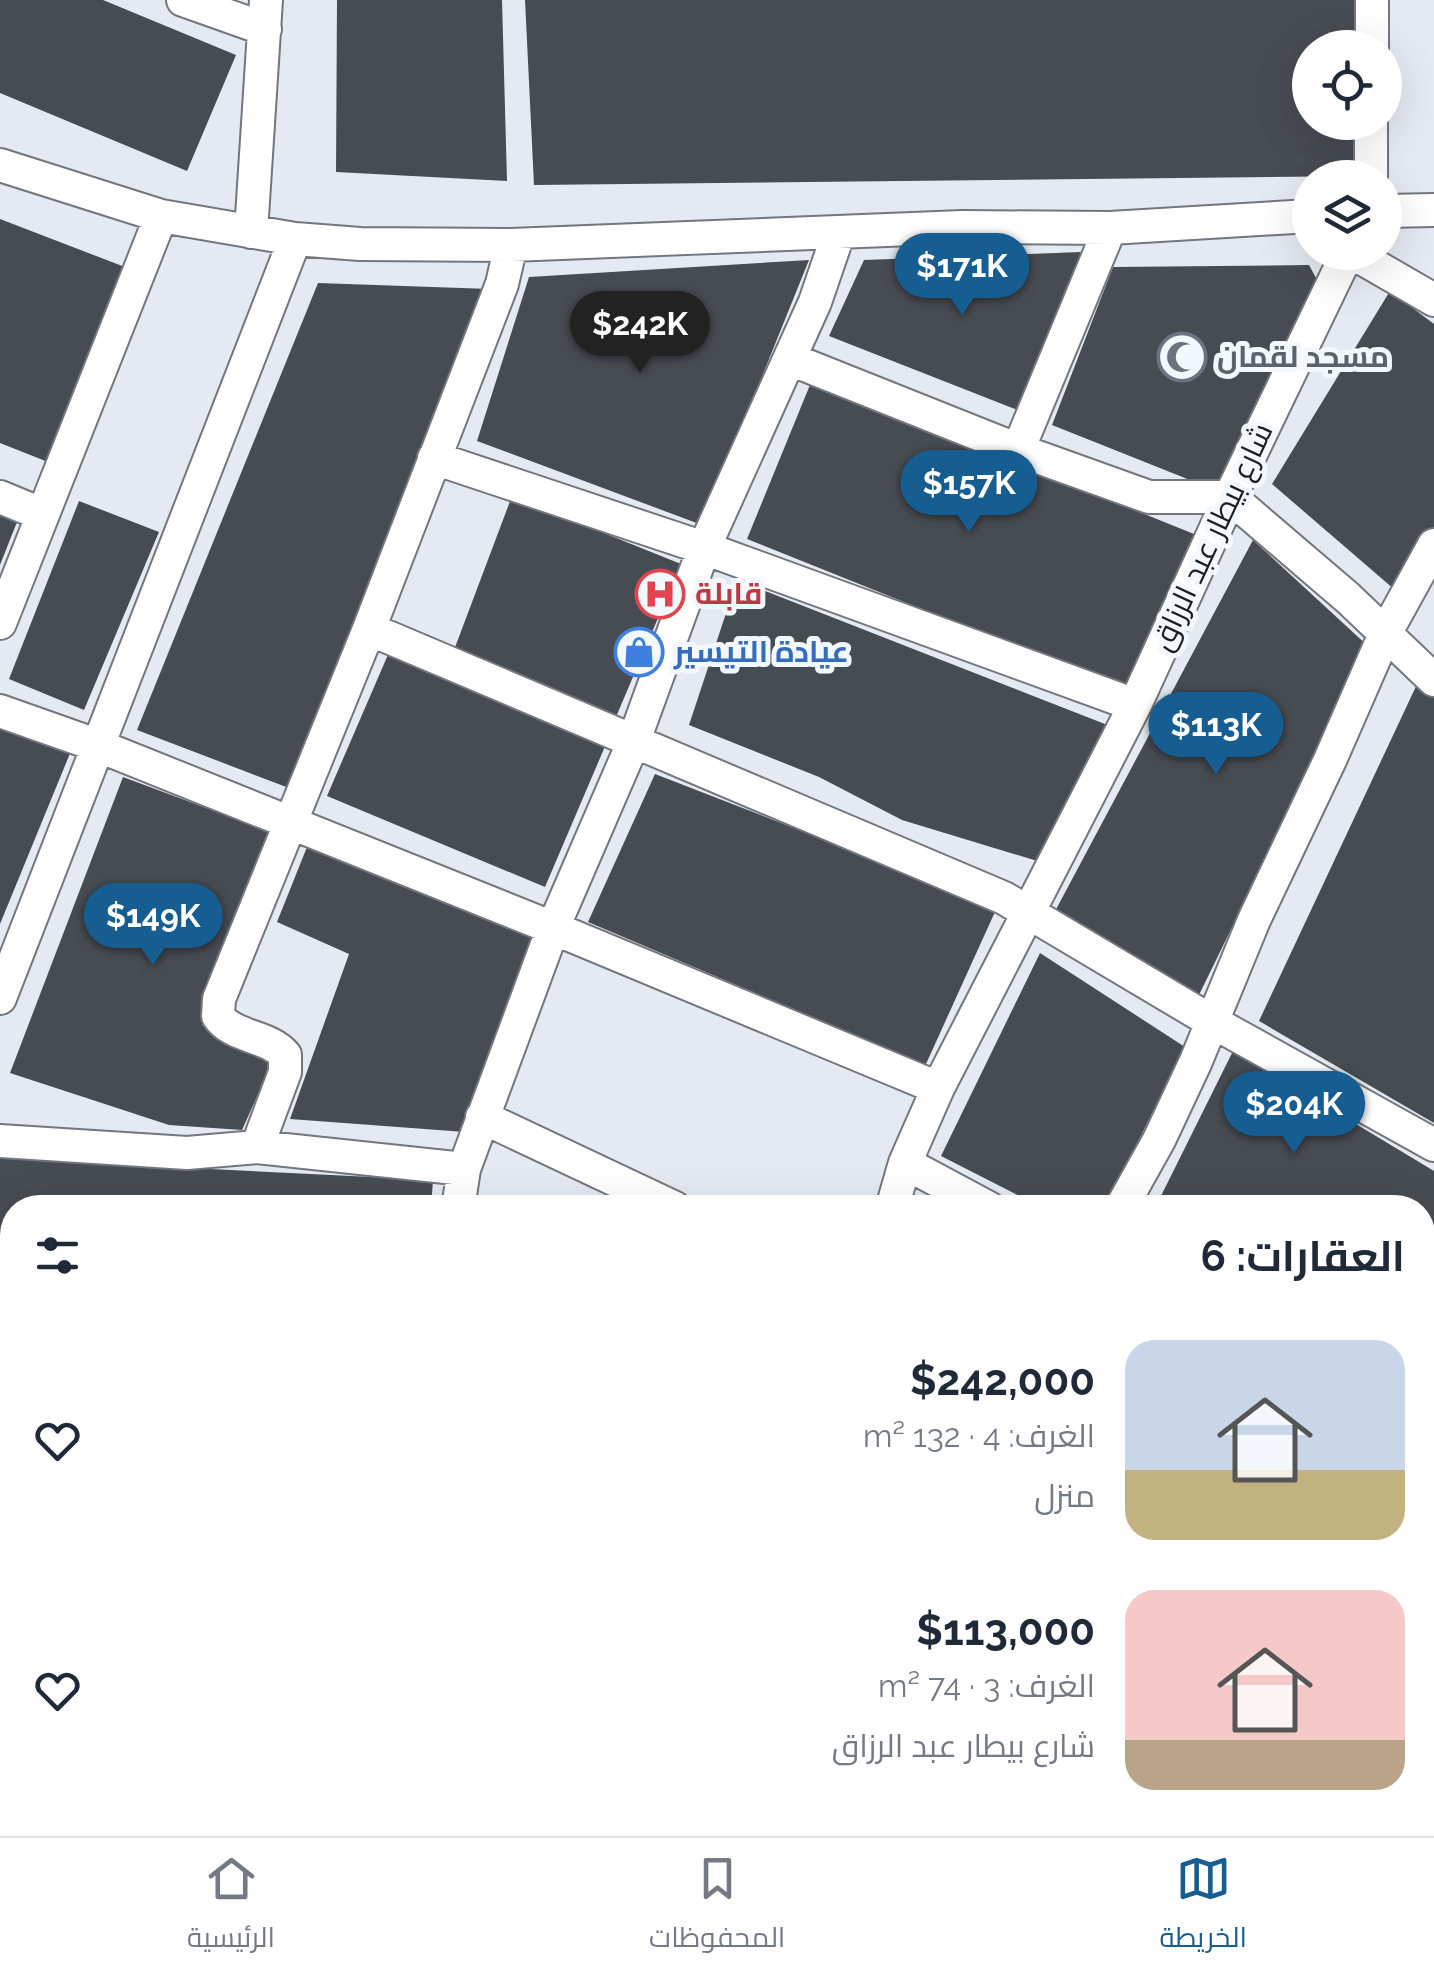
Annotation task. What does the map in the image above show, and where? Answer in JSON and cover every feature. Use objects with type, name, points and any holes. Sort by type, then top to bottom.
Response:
[{"type":"street","points":[[183,0],[266,14],[250,232]]},
{"type":"street","points":[[1372,0],[1372,30]]},
{"type":"street","points":[[0,164],[161,216],[250,232],[360,244],[512,245],[962,227],[1110,228],[1292,217]]},
{"type":"street","points":[[1402,211],[1434,210]]},
{"type":"street","points":[[0,622],[161,216]]},
{"type":"street","points":[[1018,450],[1110,228]]},
{"type":"street","points":[[460,1195],[464,1169],[482,1117],[553,928],[633,743],[704,548],[790,360],[839,232]]},
{"type":"street","points":[[0,998],[295,238]]},
{"type":"street","points":[[258,1146],[284,1072],[285,1055],[277,1046],[225,1025],[216,1010],[502,284],[512,245]]},
{"type":"street","name":"شارع بيطار عبد الرزاق","points":[[896,1195],[905,1163],[938,1088],[1135,704],[1230,497],[1341,270]]},
{"type":"street","points":[[1382,270],[1434,300]]},
{"type":"street","points":[[790,360],[1149,497],[1230,497],[1434,680]]},
{"type":"street","points":[[434,458],[704,548],[1135,704]]},
{"type":"street","points":[[0,497],[41,514]]},
{"type":"street","points":[[1128,1195],[1159,1140],[1385,634],[1434,545]]},
{"type":"street","points":[[368,629],[890,848],[1030,911],[1211,1021],[1434,1146]]},
{"type":"street","points":[[0,710],[553,928],[938,1088]]},
{"type":"street","points":[[482,1117],[647,1195]]},
{"type":"street","points":[[0,1140],[187,1154],[258,1146],[464,1169]]},
{"type":"street","points":[[905,1163],[965,1195]]},
{"type":"building","points":[[0,0],[103,0],[236,55],[187,171],[0,93]]},
{"type":"building","points":[[337,0],[502,0],[507,181],[336,172]]},
{"type":"building","points":[[525,0],[1356,0],[1357,30],[1292,30],[1292,140],[1360,140],[1361,160],[1292,160],[1292,177],[534,185]]},
{"type":"building","points":[[0,219],[130,269],[53,464],[0,443]]},
{"type":"building","points":[[1081,252],[1025,413],[829,336],[864,260]]},
{"type":"building","points":[[809,260],[702,525],[477,441],[529,277]]},
{"type":"building","name":"مسجد لقمان","points":[[1292,265],[1292,270],[1312,270],[1322,289],[1215,490],[1052,425],[1113,267]]},
{"type":"building","points":[[318,283],[490,289],[289,788],[137,730]]},
{"type":"building","points":[[1390,291],[1434,324],[1434,530],[1402,596],[1272,484]]},
{"type":"building","points":[[812,380],[1194,534],[1123,690],[747,539]]},
{"type":"building","points":[[512,496],[681,564],[613,724],[454,650]]},
{"type":"building","points":[[79,501],[159,532],[84,710],[9,679]]},
{"type":"building","points":[[0,510],[19,517],[0,565]]},
{"type":"building","points":[[1253,540],[1369,647],[1197,999],[1053,915]]},
{"type":"building","points":[[737,580],[1110,726],[1044,863],[902,820],[819,777],[689,725]]},
{"type":"building","points":[[390,650],[609,737],[545,887],[327,796]]},
{"type":"building","points":[[1419,680],[1434,694],[1434,1123],[1259,1021]]},
{"type":"building","points":[[0,722],[71,751],[0,924]]},
{"type":"building","points":[[655,774],[999,903],[921,1075],[840,1029],[588,922]]},
{"type":"building","points":[[123,777],[276,834],[202,1025],[276,1054],[242,1130],[169,1125],[10,1073]]},
{"type":"building","points":[[309,842],[536,937],[465,1132],[290,1119],[349,954],[277,922]]},
{"type":"building","points":[[1040,953],[1185,1047],[1111,1195],[1018,1195],[941,1156]]},
{"type":"building","points":[[1234,1049],[1350,1108],[1351,1121],[1434,1171],[1434,1195],[1161,1195]]},
{"type":"building","points":[[0,1155],[433,1180],[432,1195],[0,1195]]},
{"type":"place","name":"مسجد لقمان","points":[[1182,357]]},
{"type":"place","name":"قابلة","points":[[660,594]]},
{"type":"place","name":"عيادة التيسير","points":[[639,652]]}]
